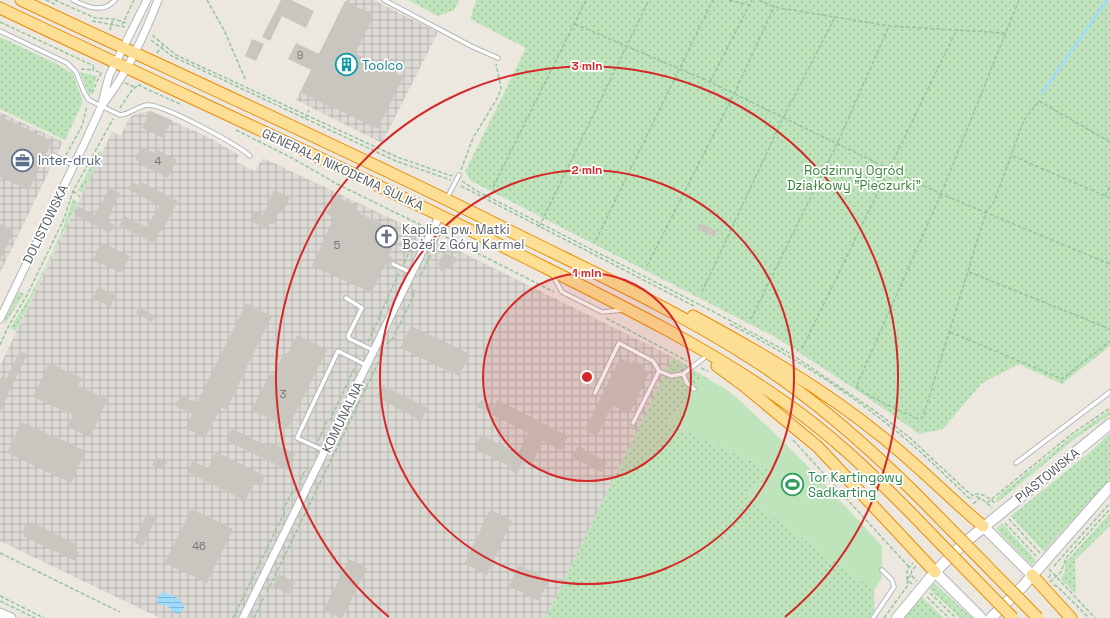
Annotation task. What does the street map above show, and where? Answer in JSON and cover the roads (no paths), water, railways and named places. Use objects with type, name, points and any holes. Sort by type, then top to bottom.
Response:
[{"type":"highway","name":"GENERAŁA NIKODEMA SULIKA","points":[[21,0],[135,52],[446,199],[625,288],[725,343],[791,386],[833,417],[878,456],[1038,618]]},
{"type":"highway","name":"GENERAŁA NIKODEMA SULIKA","points":[[0,8],[440,215],[650,321],[688,341],[735,369],[784,401],[826,433],[863,466],[1013,618]]},
{"type":"highway","points":[[625,288],[680,309],[766,356],[880,435],[983,526]]},
{"type":"highway","points":[[650,321],[684,346],[701,363],[743,385],[818,447],[935,572]]},
{"type":"highway","points":[[1032,575],[1071,618]]},
{"type":"main road","name":"PIASTOWSKA","points":[[897,618],[935,572],[983,526],[1110,424]]},
{"type":"main road","points":[[991,618],[1032,575],[1110,488]]},
{"type":"main road","points":[[983,526],[1032,575]]},
{"type":"main road","points":[[935,572],[981,618]]},
{"type":"street","name":"DOLISTOWSKA","points":[[101,107],[109,76],[115,62],[147,0]]},
{"type":"street","name":"DOLISTOWSKA","points":[[0,319],[101,107],[120,81],[127,68],[158,0]]},
{"type":"street","name":"KOMUNALNA","points":[[243,618],[326,451],[440,215]]},
{"type":"street","points":[[0,613],[11,618]]},
{"type":"lane","points":[[73,0],[95,9],[110,5],[115,0]]},
{"type":"lane","points":[[384,0],[473,48],[498,58]]},
{"type":"lane","points":[[0,31],[59,58],[74,69],[86,97],[101,107],[120,115],[138,107],[155,106],[210,132],[243,150],[250,156]]},
{"type":"lane","points":[[53,155],[73,165]]},
{"type":"lane","points":[[446,199],[459,175]]},
{"type":"lane","points":[[393,264],[412,273]]},
{"type":"lane","points":[[346,298],[362,308],[348,336],[350,340],[374,351]]},
{"type":"lane","points":[[595,393],[619,344],[653,361],[659,371],[672,376],[683,374],[701,363]]},
{"type":"lane","points":[[326,451],[297,438],[338,351],[367,366]]},
{"type":"lane","points":[[633,423],[659,371]]},
{"type":"lane","points":[[683,374],[687,383],[694,389]]},
{"type":"lane","points":[[1016,463],[1110,392]]},
{"type":"lane","points":[[873,618],[894,587],[892,580],[882,570]]},
{"type":"water","points":[[161,593],[178,598],[184,607],[181,613],[176,614],[166,605],[159,605],[157,603],[158,597]]},
{"type":"waterway","points":[[1042,93],[1107,0]]},
{"type":"place","name":"Toolco","points":[[347,65]]},
{"type":"place","name":"Inter-druk","points":[[22,160]]},
{"type":"place","name":"Kaplica pw. Matki Bożej z Góry Karmel","points":[[387,236]]},
{"type":"place","name":"Tor Kartingowy Sadkarting","points":[[792,484]]},
{"type":"park label","name":"Rodzinny Ogród Działkowy \"Pieczurki\"","points":[[854,178]]}]
